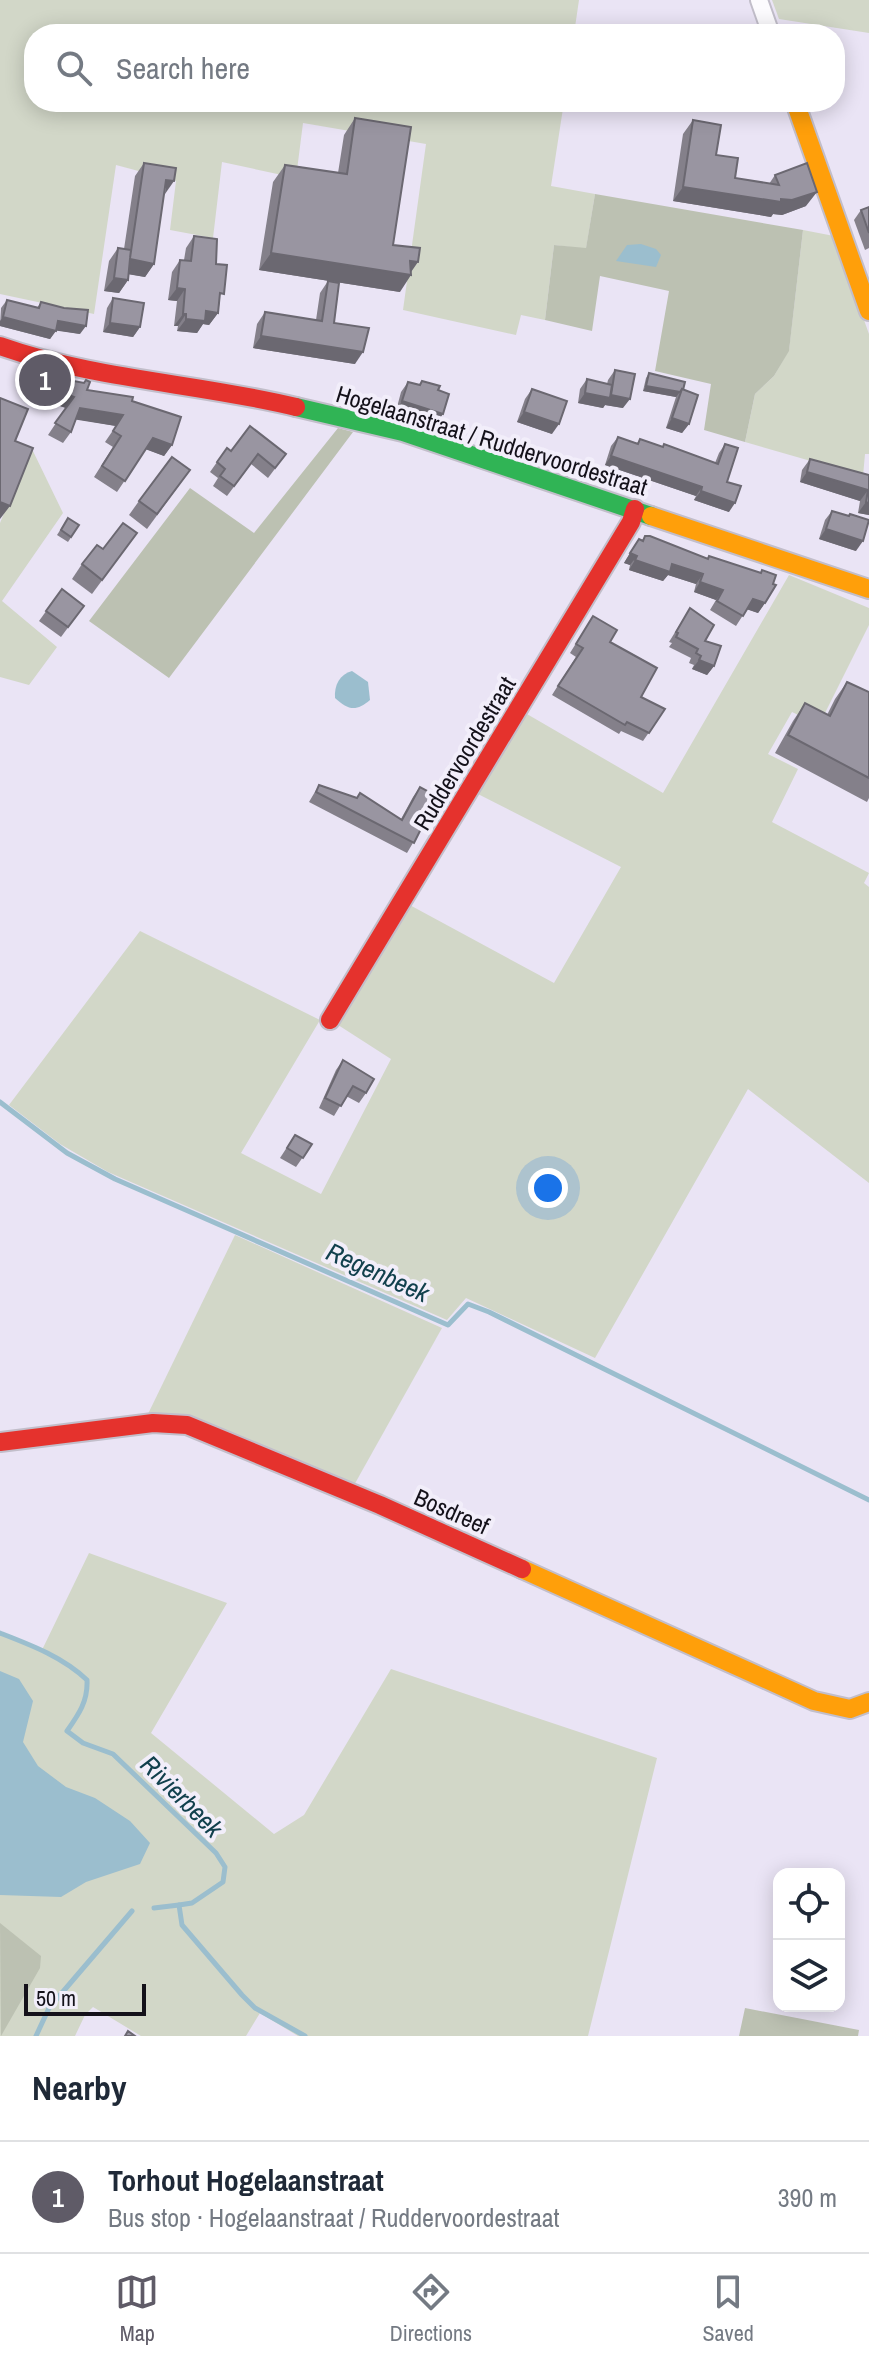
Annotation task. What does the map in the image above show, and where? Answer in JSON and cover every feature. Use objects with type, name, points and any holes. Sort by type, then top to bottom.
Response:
[{"type":"street","points":[[759,0],[767,24]]},
{"type":"street","points":[[799,112],[869,311]]},
{"type":"street","name":"Hogelaanstraat / Ruddervoordestraat","points":[[0,346],[36,359],[97,373],[237,393],[349,417],[430,440],[869,589]]},
{"type":"street","name":"Ruddervoordestraat","points":[[330,1020],[631,522],[635,509]]},
{"type":"street","name":"Bosdreef","points":[[0,1442],[153,1423],[187,1425],[380,1505],[814,1701],[850,1709],[869,1702]]},
{"type":"green space","points":[[0,0],[579,0],[575,24],[24,24],[24,112],[562,112],[551,186],[595,194],[586,249],[554,245],[545,320],[521,315],[516,335],[403,310],[426,144],[303,123],[296,178],[222,162],[213,238],[170,230],[176,181],[116,165],[94,314],[0,294]]},
{"type":"green space","points":[[772,0],[869,0],[869,33],[845,29],[845,24],[811,24],[779,19]]},
{"type":"green space","points":[[595,194],[803,230],[789,351],[774,376],[755,394],[745,442],[704,430],[711,384],[655,371],[669,291],[600,276],[592,331],[545,320],[554,245],[586,248]]},
{"type":"green space","points":[[803,230],[834,236],[869,334],[869,454],[865,454],[863,476],[745,442],[755,394],[774,376],[789,350]]},
{"type":"green space","points":[[338,428],[353,432],[169,678],[89,621],[190,488],[254,533]]},
{"type":"green space","points":[[31,447],[63,513],[2,601],[57,647],[29,685],[0,677],[0,523]]},
{"type":"green space","points":[[789,575],[869,608],[869,625],[819,725],[792,712],[768,754],[798,769],[772,822],[869,873],[864,883],[869,887],[869,1183],[748,1089],[595,1358],[466,1298],[447,1320],[108,1172],[60,1144],[9,1105],[140,931],[320,1020],[241,1153],[321,1194],[391,1059],[335,1023],[406,903],[554,983],[621,867],[474,792],[520,710],[663,793]]},
{"type":"green space","points":[[235,1235],[442,1328],[353,1487],[147,1416]]},
{"type":"green space","points":[[89,1553],[227,1603],[151,1733],[274,1834],[304,1815],[391,1669],[657,1758],[588,2036],[298,2036],[260,2013],[246,2036],[141,2036],[93,2007],[85,2015],[75,2036],[0,2036],[0,1633],[42,1650]]},
{"type":"green space","points":[[0,1923],[41,1956],[40,1968],[1,2036]]},
{"type":"green space","points":[[745,2008],[859,2030],[858,2036],[739,2036]]},
{"type":"water","points":[[641,244],[656,249],[661,255],[656,267],[616,261],[627,245]]},
{"type":"water","points":[[352,671],[368,682],[370,700],[356,708],[348,707],[335,698],[339,681]]},
{"type":"water","points":[[0,1671],[19,1679],[33,1701],[23,1742],[38,1766],[66,1787],[95,1798],[130,1821],[150,1843],[140,1864],[86,1882],[61,1897],[0,1895]]},
{"type":"building","points":[[355,118],[411,127],[393,245],[420,248],[418,262],[410,261],[411,275],[271,253],[285,165],[347,174]]},
{"type":"building","points":[[693,120],[721,125],[716,155],[738,158],[735,178],[779,185],[775,175],[807,163],[817,192],[792,200],[781,199],[781,202],[683,187]]},
{"type":"building","points":[[144,163],[176,168],[174,181],[166,180],[154,264],[130,259],[128,280],[114,278],[118,248],[131,250],[130,258]]},
{"type":"building","points":[[869,207],[869,233],[861,210]]},
{"type":"building","points":[[194,236],[217,239],[216,264],[227,265],[218,313],[206,311],[205,321],[186,319],[186,314],[183,314],[185,289],[177,288],[180,260],[191,261]]},
{"type":"building","points":[[328,281],[339,283],[334,323],[369,328],[363,352],[261,336],[265,312],[322,321]]},
{"type":"building","points":[[113,298],[144,303],[140,327],[110,323]]},
{"type":"building","points":[[7,300],[39,308],[41,302],[88,310],[86,326],[58,321],[56,331],[3,317]]},
{"type":"building","points":[[615,370],[635,374],[630,399],[611,395]]},
{"type":"building","points":[[649,373],[685,382],[683,390],[646,386]]},
{"type":"building","points":[[58,378],[84,383],[86,380],[90,382],[87,390],[133,397],[132,401],[181,417],[172,445],[153,438],[125,481],[102,466],[121,436],[113,431],[123,415],[80,408],[71,432],[55,423],[74,397],[56,390]]},
{"type":"building","points":[[587,379],[612,385],[610,398],[585,393]]},
{"type":"building","points":[[422,381],[440,386],[438,390],[449,394],[443,414],[402,401],[408,382],[420,385]]},
{"type":"building","points":[[532,389],[567,401],[559,424],[524,412]]},
{"type":"building","points":[[682,389],[698,395],[689,424],[672,418]]},
{"type":"building","points":[[0,398],[28,409],[15,441],[33,448],[10,506],[0,502]]},
{"type":"building","points":[[250,426],[286,454],[275,468],[258,454],[234,486],[220,476],[225,469],[217,462],[227,448],[231,451]]},
{"type":"building","points":[[618,437],[638,444],[640,439],[663,447],[664,444],[718,464],[725,444],[738,448],[727,482],[741,486],[735,503],[701,491],[702,487],[611,456]]},
{"type":"building","points":[[172,457],[190,470],[157,514],[139,501]]},
{"type":"building","points":[[810,459],[869,475],[869,503],[866,502],[868,490],[807,472]]},
{"type":"building","points":[[832,511],[869,520],[863,541],[826,529]]},
{"type":"building","points":[[68,518],[79,525],[71,537],[61,530]]},
{"type":"building","points":[[123,523],[137,533],[102,580],[82,564],[97,545],[103,549]]},
{"type":"building","points":[[645,536],[708,559],[709,556],[776,575],[773,584],[776,585],[765,603],[753,599],[743,616],[717,601],[723,590],[700,582],[703,574],[672,564],[670,572],[635,560],[637,556],[630,553],[639,539],[643,541]]},
{"type":"building","points":[[62,589],[84,606],[68,627],[46,611]]},
{"type":"building","points":[[690,608],[714,625],[705,641],[721,646],[714,666],[699,660],[698,649],[676,637]]},
{"type":"building","points":[[593,616],[617,630],[610,642],[657,668],[641,697],[665,709],[649,733],[627,722],[625,725],[558,686],[583,648],[576,644]]},
{"type":"building","points":[[847,682],[869,692],[869,778],[788,735],[805,703],[830,716]]},
{"type":"building","points":[[319,785],[357,798],[360,793],[402,820],[420,787],[446,801],[436,817],[429,813],[414,843],[316,792]]},
{"type":"building","points":[[343,1060],[374,1079],[366,1093],[353,1086],[341,1106],[325,1098]]},
{"type":"building","points":[[295,1135],[312,1144],[303,1158],[287,1148]]},
{"type":"waterway","name":"Regenbeek","points":[[0,1102],[67,1153],[115,1179],[448,1325],[468,1304],[489,1312],[869,1500]]},
{"type":"waterway","name":"Rivierbeek","points":[[0,1633],[57,1658],[87,1680],[84,1701],[67,1731],[83,1743],[113,1754],[216,1853],[225,1867],[223,1882],[192,1903],[179,1905],[182,1925],[255,2008],[305,2036]]},
{"type":"waterway","points":[[154,1908],[179,1905]]},
{"type":"waterway","points":[[36,2036],[49,2008],[132,1911]]},
{"type":"traffic: fast","points":[[296,407],[403,432],[651,516]]},
{"type":"traffic: slow","points":[[799,112],[869,311]]},
{"type":"traffic: slow","points":[[651,516],[869,589]]},
{"type":"traffic: slow","points":[[522,1569],[814,1701],[850,1709],[869,1702]]},
{"type":"traffic: jam","points":[[0,346],[110,374],[296,407]]},
{"type":"traffic: jam","points":[[330,1020],[631,522],[635,509]]},
{"type":"traffic: jam","points":[[0,1442],[153,1423],[187,1425],[380,1505],[522,1569]]},
{"type":"place","name":"Torhout Hogelaanstraat","points":[[45,380]]}]
